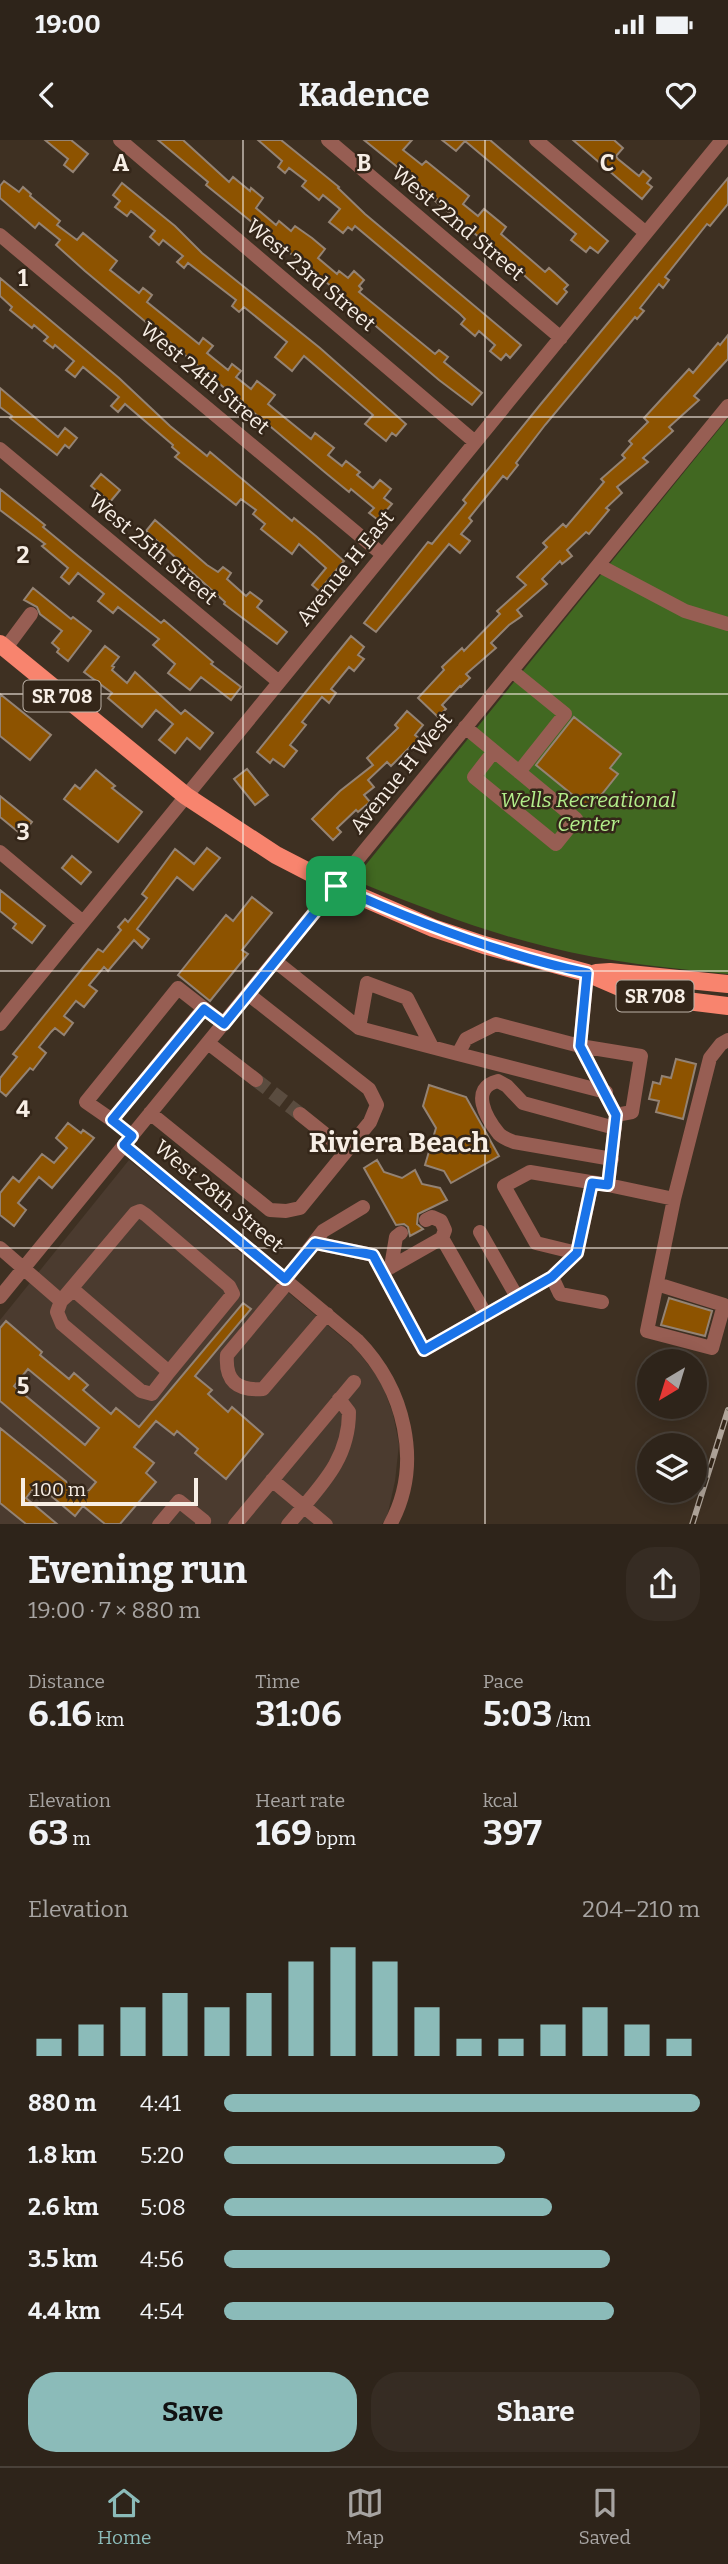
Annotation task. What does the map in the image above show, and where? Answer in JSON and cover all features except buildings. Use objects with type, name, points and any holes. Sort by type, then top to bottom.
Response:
[{"type":"main road","name":"SR 708","points":[[3,647],[186,796],[265,848],[336,886],[433,928],[497,949],[587,973],[638,995],[728,1006]]},
{"type":"main road","name":"SR 708","points":[[587,973],[610,972],[728,984]]},
{"type":"street","name":"West 23rd Street","points":[[120,140],[475,442]]},
{"type":"street","name":"West 22nd Street","points":[[328,140],[561,338]]},
{"type":"street","points":[[536,140],[646,233]]},
{"type":"street","name":"Avenue H East","points":[[0,1024],[722,140]]},
{"type":"street","name":"West 24th Street","points":[[0,235],[383,555]]},
{"type":"street","name":"Avenue H West","points":[[0,1297],[728,406]]},
{"type":"street","name":"West 25th Street","points":[[0,449],[279,682]]},
{"type":"street","points":[[598,565],[685,611],[728,624]]},
{"type":"street","points":[[3,647],[32,614]]},
{"type":"street","points":[[512,671],[565,714],[519,772]]},
{"type":"street","points":[[465,727],[494,751],[519,772],[576,819],[556,844],[474,777],[494,751]]},
{"type":"street","points":[[0,852],[83,922]]},
{"type":"street","points":[[275,961],[359,1028],[606,1092]]},
{"type":"street","points":[[587,973],[580,1046],[606,1092],[616,1122],[608,1185]]},
{"type":"street","points":[[359,1028],[367,984],[407,998],[432,1048]]},
{"type":"street","name":"West 28th Street","points":[[204,1009],[178,988],[86,1102],[112,1120],[128,1140],[371,1354],[383,1371],[399,1406],[406,1446],[401,1495],[390,1524]]},
{"type":"street","points":[[150,1113],[270,1210],[300,1208],[370,1122],[377,1105],[369,1089],[248,994]]},
{"type":"street","points":[[112,1120],[204,1009],[224,1024]]},
{"type":"street","points":[[458,1054],[466,1040],[496,1024],[580,1046],[641,1056],[632,1112],[616,1122],[523,1103],[507,1086],[498,1081],[489,1083],[482,1091],[481,1101],[500,1136],[514,1143],[612,1159]]},
{"type":"street","points":[[657,1284],[724,1305],[712,1348],[647,1331],[674,1199],[710,1058],[720,1044],[728,1040]]},
{"type":"street","points":[[208,1043],[256,1080]]},
{"type":"street","points":[[300,1114],[346,1151]]},
{"type":"street","points":[[577,1253],[536,1244],[505,1186],[530,1172],[674,1199]]},
{"type":"street","points":[[315,1243],[373,1255],[387,1269],[424,1350],[552,1277],[577,1253],[592,1183]]},
{"type":"street","points":[[327,1314],[263,1389],[248,1390],[235,1384],[226,1370],[227,1355],[287,1281],[323,1231],[363,1208]]},
{"type":"street","points":[[140,1211],[229,1286],[233,1294],[152,1394],[141,1391],[62,1324],[57,1312],[62,1299],[135,1213],[140,1211]]},
{"type":"street","points":[[426,1220],[432,1217],[441,1221],[444,1230],[442,1238],[486,1315]]},
{"type":"street","points":[[480,1232],[517,1297]]},
{"type":"street","points":[[387,1269],[396,1237],[401,1233]]},
{"type":"street","points":[[387,1269],[442,1238]]},
{"type":"street","points":[[0,1248],[62,1299]]},
{"type":"street","points":[[552,1277],[560,1294],[602,1302]]},
{"type":"street","points":[[62,1299],[76,1292],[169,1372]]},
{"type":"street","points":[[235,1524],[354,1382]]},
{"type":"street","points":[[288,1524],[334,1469],[346,1442],[349,1412],[339,1399]]},
{"type":"street","points":[[272,1480],[326,1524]]},
{"type":"street","points":[[159,1524],[179,1501],[204,1521],[202,1524]]},
{"type":"shaded area","points":[[129,1160],[356,1349],[381,1381],[393,1414],[399,1444],[387,1517],[382,1524],[0,1524],[0,1320]]},
{"type":"green space","name":"Wells Recreational Center","points":[[728,418],[728,974],[615,961],[548,947],[479,927],[366,885],[364,867]]},
{"type":"tunnel","points":[[256,1080],[300,1114]]},
{"type":"railway","points":[[692,1524],[728,1410]]},
{"type":"district","name":"Riviera Beach","points":[[399,1142]]},
{"type":"route","points":[[336,886],[433,928],[587,973],[580,1046],[616,1115],[608,1185],[592,1183],[577,1253],[552,1277],[424,1350],[373,1255],[315,1243],[285,1279],[124,1145],[132,1136],[112,1120],[204,1009],[224,1024],[336,886]]}]
